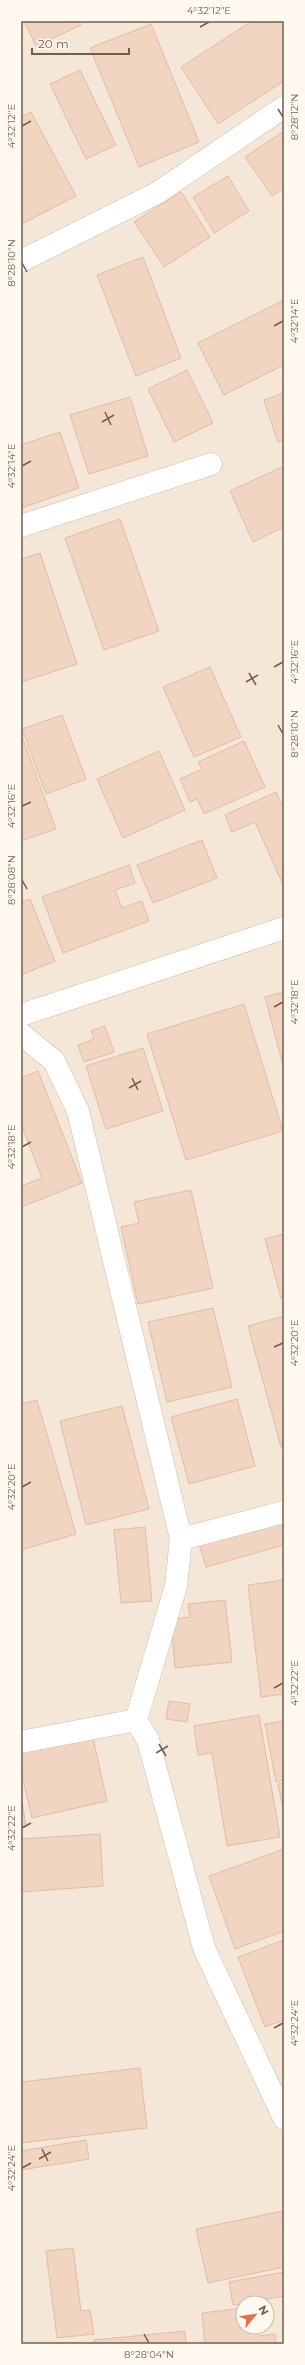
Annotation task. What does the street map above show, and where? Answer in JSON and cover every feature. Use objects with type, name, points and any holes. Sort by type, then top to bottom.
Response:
[{"type":"street","points":[[21,261],[156,194],[284,107]]},
{"type":"street","points":[[21,526],[211,464]]},
{"type":"street","points":[[21,1015],[284,928]]},
{"type":"street","points":[[21,1034],[54,1061],[78,1111],[182,1539],[176,1586],[136,1720],[148,1740],[204,1948],[284,2118]]},
{"type":"street","points":[[182,1539],[284,1512]]},
{"type":"street","points":[[21,1742],[136,1720]]},
{"type":"shaded area","points":[[21,21],[284,21],[284,2344],[21,2344]]},
{"type":"building","points":[[24,21],[79,21],[81,25],[36,46]]},
{"type":"building","points":[[252,21],[284,21],[284,81],[218,124],[181,67]]},
{"type":"building","points":[[151,24],[199,142],[139,167],[90,48]]},
{"type":"building","points":[[80,70],[116,145],[86,159],[50,84]]},
{"type":"building","points":[[31,112],[76,196],[22,224],[21,117]]},
{"type":"building","points":[[284,131],[284,188],[272,196],[245,157]]},
{"type":"building","points":[[228,176],[249,211],[214,233],[193,197]]},
{"type":"building","points":[[181,192],[210,237],[164,267],[134,222]]},
{"type":"building","points":[[143,257],[181,358],[136,376],[97,275]]},
{"type":"building","points":[[284,300],[284,365],[224,395],[198,343]]},
{"type":"building","points":[[187,370],[213,423],[174,442],[148,389]]},
{"type":"building","points":[[284,393],[284,440],[278,442],[264,400]]},
{"type":"building","points":[[130,397],[148,456],[89,474],[70,415]]},
{"type":"building","points":[[60,432],[79,488],[21,508],[21,445]]},
{"type":"building","points":[[284,466],[284,527],[253,542],[230,491]]},
{"type":"building","points":[[120,519],[159,631],[104,650],[65,538]]},
{"type":"building","points":[[40,553],[77,664],[21,682],[21,559]]},
{"type":"building","points":[[210,667],[241,737],[194,757],[163,687]]},
{"type":"building","points":[[62,715],[86,779],[46,794],[22,729]]},
{"type":"building","points":[[21,734],[56,829],[21,841]]},
{"type":"building","points":[[244,741],[265,787],[204,814],[197,799],[190,802],[180,779],[202,769],[198,762]]},
{"type":"building","points":[[159,751],[185,810],[123,838],[97,779]]},
{"type":"building","points":[[276,792],[284,810],[284,887],[255,822],[232,832],[225,815]]},
{"type":"building","points":[[202,840],[217,878],[153,903],[137,865]]},
{"type":"building","points":[[129,865],[135,883],[115,890],[122,908],[142,901],[149,921],[63,953],[42,897]]},
{"type":"building","points":[[30,899],[55,961],[21,975],[21,902]]},
{"type":"building","points":[[284,992],[284,1069],[265,997]]},
{"type":"building","points":[[244,1004],[283,1131],[186,1160],[147,1034]]},
{"type":"building","points":[[105,1026],[114,1052],[84,1062],[78,1045],[94,1039],[91,1031]]},
{"type":"building","points":[[143,1048],[163,1111],[106,1129],[86,1066]]},
{"type":"building","points":[[38,1071],[82,1183],[21,1207],[21,1186],[42,1178],[21,1124],[21,1078]]},
{"type":"building","points":[[191,1190],[213,1288],[138,1304],[121,1227],[139,1223],[134,1202]]},
{"type":"building","points":[[284,1234],[284,1297],[281,1298],[265,1239]]},
{"type":"building","points":[[213,1308],[232,1387],[167,1402],[148,1322]]},
{"type":"building","points":[[284,1316],[284,1446],[281,1447],[248,1326]]},
{"type":"building","points":[[237,1399],[255,1466],[189,1484],[171,1417]]},
{"type":"building","points":[[37,1400],[76,1534],[21,1550],[21,1404]]},
{"type":"building","points":[[122,1406],[149,1509],[86,1525],[60,1421]]},
{"type":"building","points":[[284,1517],[284,1545],[206,1567],[198,1541]]},
{"type":"building","points":[[145,1527],[152,1601],[121,1603],[114,1530]]},
{"type":"building","points":[[284,1580],[284,1694],[261,1697],[248,1585]]},
{"type":"building","points":[[225,1600],[232,1662],[175,1668],[171,1619],[190,1617],[188,1604]]},
{"type":"building","points":[[169,1701],[190,1704],[187,1722],[166,1719]]},
{"type":"building","points":[[259,1715],[280,1837],[227,1846],[212,1753],[198,1755],[194,1726]]},
{"type":"building","points":[[284,1721],[284,1780],[276,1782],[265,1724]]},
{"type":"building","points":[[93,1738],[107,1801],[32,1818],[21,1771],[21,1753]]},
{"type":"building","points":[[284,1783],[284,1814],[278,1784]]},
{"type":"building","points":[[21,1793],[26,1827],[21,1828]]},
{"type":"building","points":[[100,1834],[103,1886],[21,1892],[21,1839]]},
{"type":"building","points":[[284,1849],[284,1931],[235,1949],[209,1876]]},
{"type":"building","points":[[284,1940],[284,2020],[265,2027],[238,1957]]},
{"type":"building","points":[[140,2068],[147,2128],[21,2143],[21,2082]]},
{"type":"building","points":[[86,2140],[89,2159],[21,2170],[21,2151]]},
{"type":"building","points":[[283,2211],[284,2267],[208,2283],[196,2229]]},
{"type":"building","points":[[73,2248],[81,2311],[90,2310],[94,2334],[57,2338],[46,2251]]},
{"type":"building","points":[[284,2272],[284,2296],[275,2298],[275,2295],[235,2295],[235,2305],[233,2305],[229,2282]]},
{"type":"building","points":[[235,2309],[235,2335],[259,2336],[275,2334],[276,2344],[205,2344],[202,2313]]},
{"type":"building","points":[[185,2331],[186,2344],[94,2344],[94,2340]]}]
